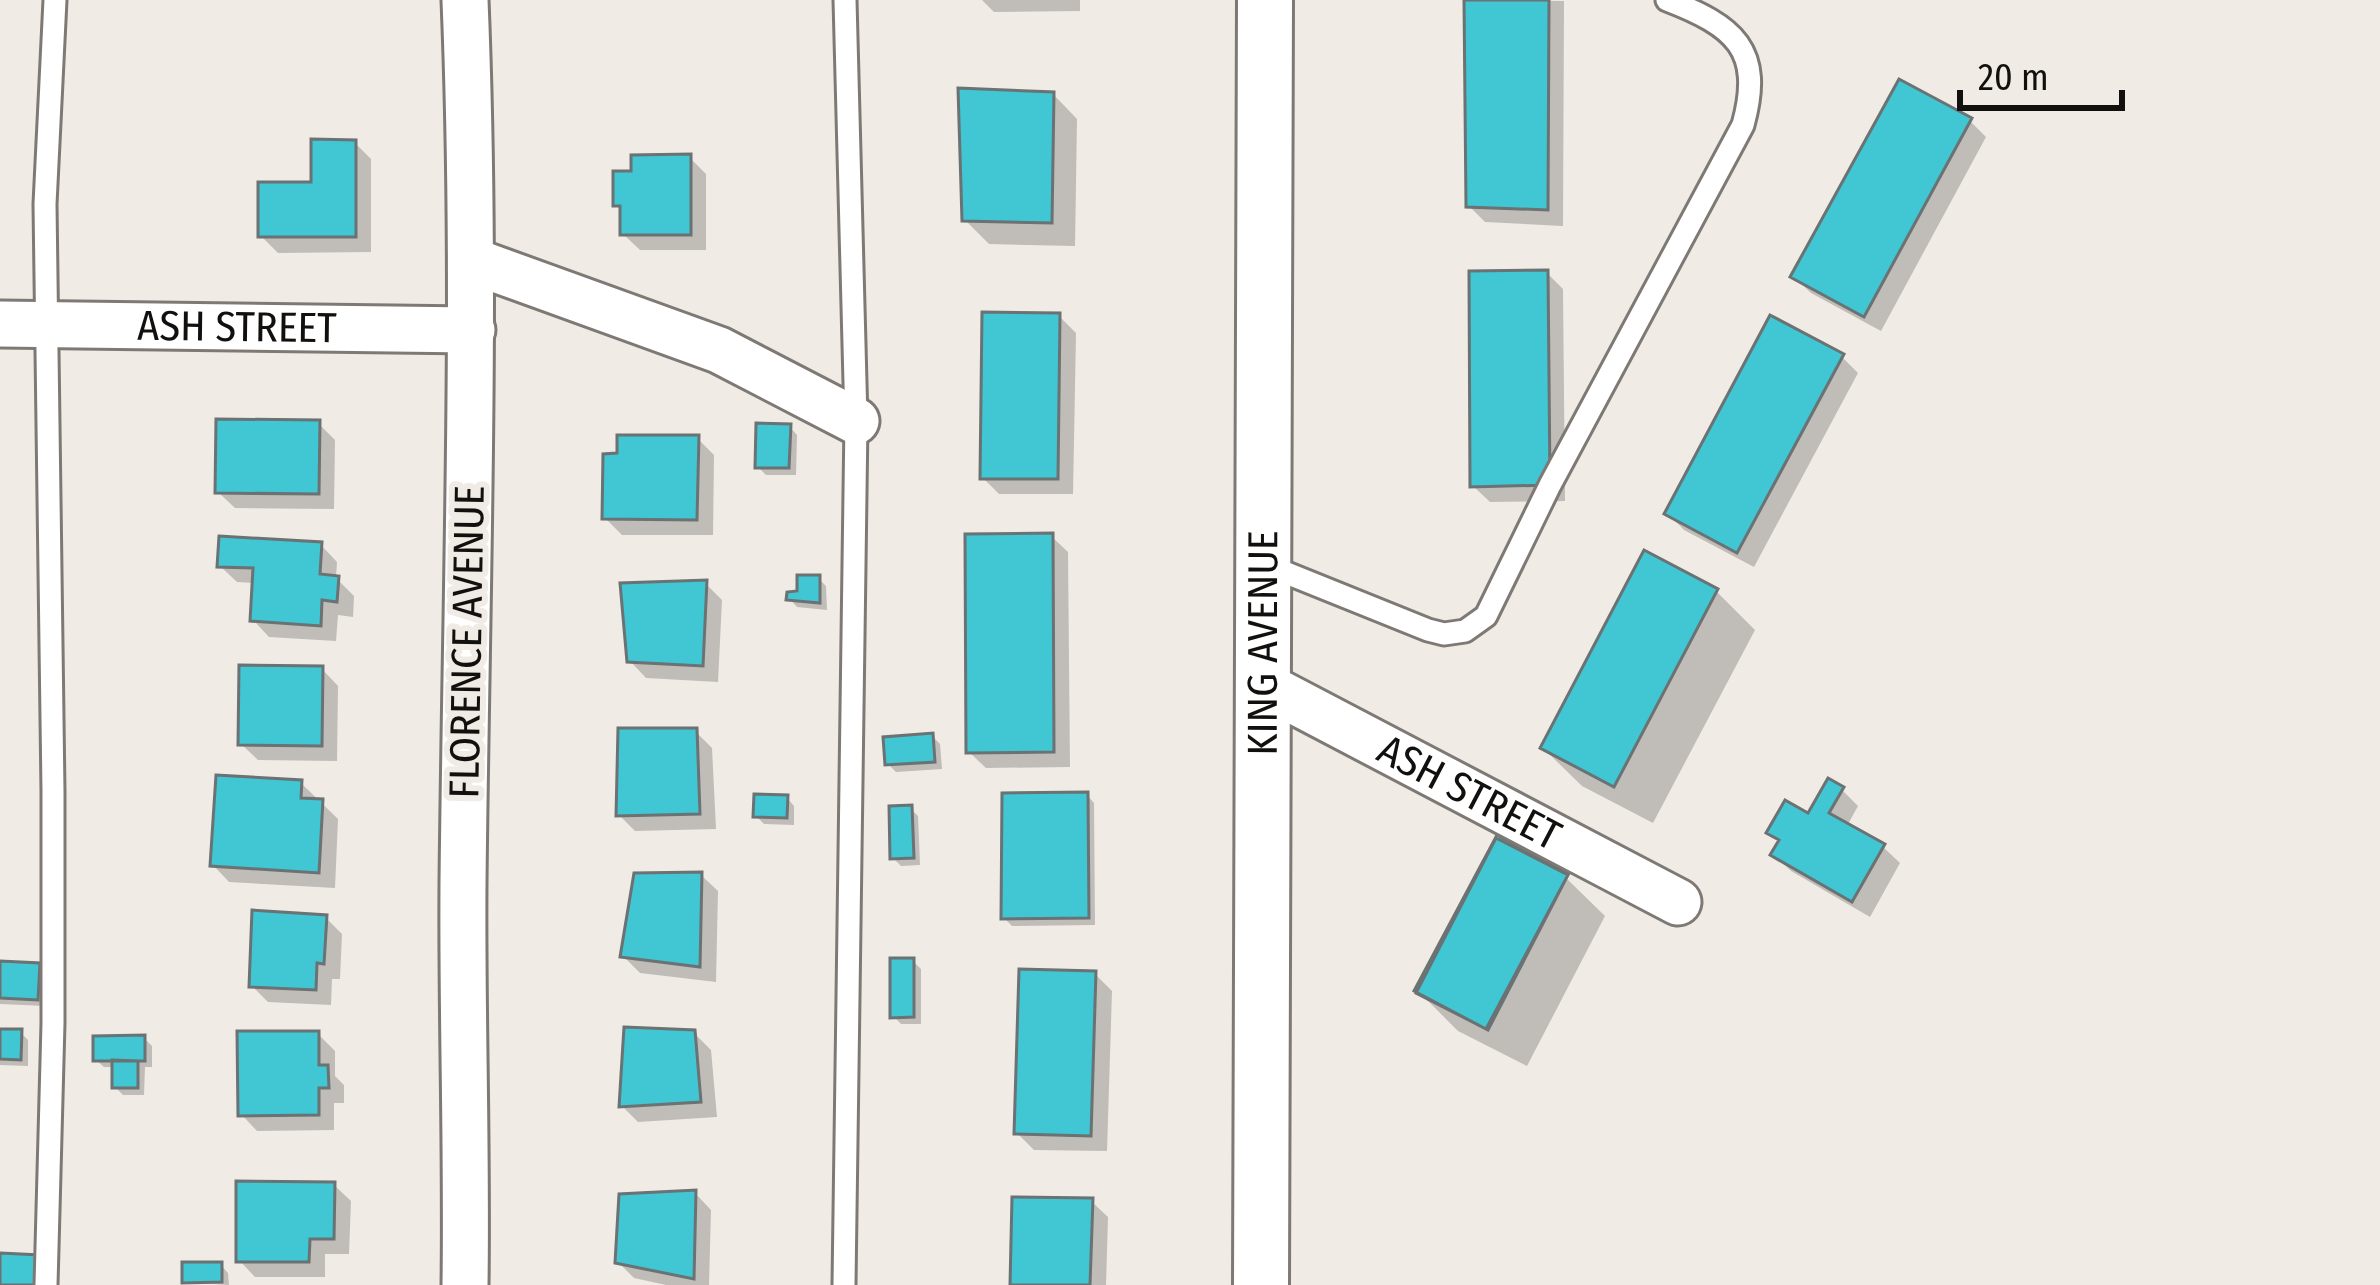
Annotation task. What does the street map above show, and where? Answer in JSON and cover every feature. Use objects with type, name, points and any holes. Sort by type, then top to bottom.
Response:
[{"type":"street","name":"FLORENCE AVENUE","points":[[465,0],[473,261],[463,890],[468,1111],[465,1285]]},
{"type":"street","name":"KING AVENUE","points":[[1261,1285],[1265,0]]},
{"type":"street","points":[[473,261],[718,350],[856,421]]},
{"type":"street","name":"ASH STREET","points":[[0,324],[472,330]]},
{"type":"street","name":"ASH STREET","points":[[1262,684],[1678,902]]},
{"type":"lane","points":[[46,1285],[53,1023],[45,205],[55,0]]},
{"type":"lane","points":[[844,1285],[856,421],[845,0]]},
{"type":"lane","points":[[1263,564],[1444,634],[1465,631],[1486,616],[1550,485],[1744,125],[1752,94],[1747,62],[1736,39],[1712,17],[1667,0]]},
{"type":"building","points":[[1464,0],[1549,0],[1548,210],[1466,207]]},
{"type":"building","points":[[1899,79],[1972,118],[1864,317],[1790,277]]},
{"type":"building","points":[[958,88],[1054,92],[1052,223],[962,221]]},
{"type":"building","points":[[311,139],[356,140],[356,237],[258,237],[258,182],[311,182]]},
{"type":"building","points":[[691,154],[691,235],[620,235],[620,206],[613,206],[613,171],[631,171],[631,155]]},
{"type":"building","points":[[1548,270],[1550,485],[1470,487],[1469,271]]},
{"type":"building","points":[[982,312],[1060,313],[1058,479],[980,479]]},
{"type":"building","points":[[1770,315],[1844,354],[1737,553],[1664,514]]},
{"type":"building","points":[[216,419],[320,420],[319,494],[215,493]]},
{"type":"building","points":[[756,423],[791,424],[789,468],[755,468]]},
{"type":"building","points":[[617,435],[699,435],[697,520],[602,519],[603,454],[617,453]]},
{"type":"building","points":[[1053,533],[1054,752],[966,753],[965,534]]},
{"type":"building","points":[[219,536],[322,542],[320,574],[339,576],[337,602],[322,600],[321,626],[250,621],[253,568],[217,567]]},
{"type":"building","points":[[1644,550],[1718,589],[1614,787],[1540,748]]},
{"type":"building","points":[[797,575],[820,575],[820,603],[786,600],[787,592],[797,591]]},
{"type":"building","points":[[707,580],[703,666],[627,662],[620,583]]},
{"type":"building","points":[[239,665],[323,666],[322,746],[238,745]]},
{"type":"building","points":[[618,728],[697,728],[700,814],[616,816]]},
{"type":"building","points":[[933,733],[935,762],[885,765],[883,737]]},
{"type":"building","points":[[216,775],[302,780],[301,798],[323,799],[319,873],[210,866]]},
{"type":"building","points":[[1828,778],[1844,787],[1829,813],[1885,844],[1852,902],[1770,855],[1779,840],[1766,833],[1785,800],[1808,813]]},
{"type":"building","points":[[1088,792],[1089,918],[1001,919],[1002,793]]},
{"type":"building","points":[[754,794],[788,795],[787,818],[753,817]]},
{"type":"building","points":[[912,805],[914,858],[890,859],[889,806]]},
{"type":"building","points":[[1497,835],[1569,873],[1486,1029],[1414,991]]},
{"type":"building","points":[[1496,838],[1568,875],[1488,1030],[1416,993]]},
{"type":"building","points":[[702,872],[700,967],[620,957],[634,873]]},
{"type":"building","points":[[252,910],[327,915],[324,964],[317,963],[316,990],[249,987]]},
{"type":"building","points":[[890,958],[914,958],[914,1017],[890,1018]]},
{"type":"building","points":[[0,961],[40,963],[38,1000],[0,998]]},
{"type":"building","points":[[1019,969],[1096,971],[1091,1136],[1014,1134]]},
{"type":"building","points":[[624,1027],[695,1030],[701,1102],[619,1107]]},
{"type":"building","points":[[0,1029],[22,1029],[21,1060],[0,1059]]},
{"type":"building","points":[[237,1031],[319,1031],[319,1065],[328,1065],[329,1088],[319,1088],[319,1115],[238,1116]]},
{"type":"building","points":[[145,1035],[145,1061],[93,1061],[93,1036]]},
{"type":"building","points":[[112,1060],[138,1061],[138,1088],[112,1088]]},
{"type":"building","points":[[236,1181],[335,1182],[334,1239],[310,1239],[309,1262],[236,1262]]},
{"type":"building","points":[[696,1190],[694,1279],[615,1263],[619,1194]]},
{"type":"building","points":[[1012,1197],[1093,1198],[1090,1285],[1010,1285]]},
{"type":"building","points":[[0,1253],[40,1255],[38,1285],[0,1285]]},
{"type":"building","points":[[182,1262],[222,1262],[222,1282],[182,1283]]}]
